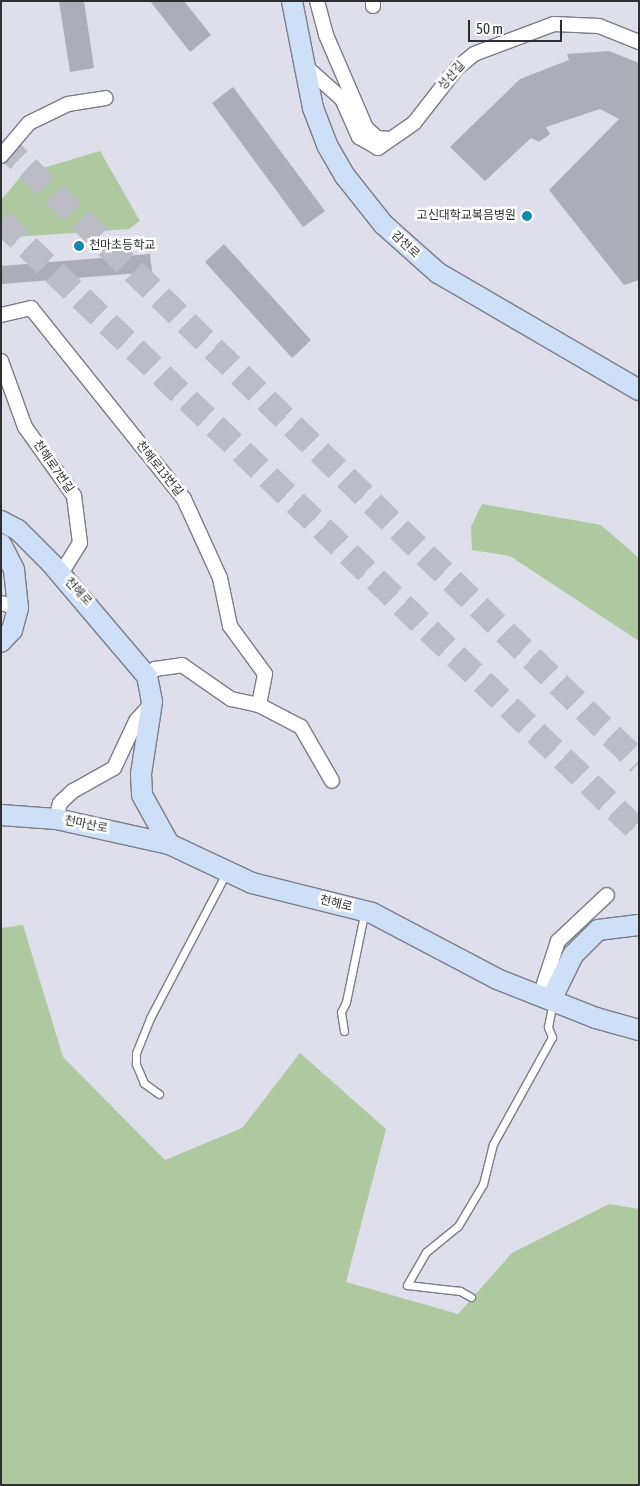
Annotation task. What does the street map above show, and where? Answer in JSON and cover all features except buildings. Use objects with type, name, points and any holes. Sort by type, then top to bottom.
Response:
[{"type":"street","name":"감천로","points":[[292,1],[313,108],[327,145],[345,176],[412,252],[438,273],[639,390]]},
{"type":"street","points":[[317,1],[326,35],[366,128],[377,138],[396,139]]},
{"type":"street","name":"성산길","points":[[396,139],[474,54],[554,24],[599,26],[639,42]]},
{"type":"street","points":[[306,66],[342,99],[359,137],[378,148],[396,139]]},
{"type":"street","points":[[1,156],[28,123],[68,104],[106,98]]},
{"type":"street","name":"천해로13번길","points":[[1,315],[31,308],[184,499],[220,578],[230,626],[266,674],[259,705]]},
{"type":"street","name":"천해로7번길","points":[[1,361],[25,427],[74,496],[80,543],[61,574]]},
{"type":"street","name":"천해로","points":[[1,521],[18,530],[61,574],[146,676],[152,702],[141,774],[142,795],[169,844],[252,883],[364,911],[548,999],[639,1030]]},
{"type":"street","points":[[1,544],[14,570],[10,605],[12,630],[1,642]]},
{"type":"street","points":[[146,676],[155,669],[182,665],[231,699],[259,705],[301,727],[332,781]]},
{"type":"street","points":[[56,819],[60,803],[73,791],[114,768],[136,721],[152,702]]},
{"type":"street","name":"천마산로","points":[[1,815],[56,819],[169,844]]},
{"type":"street","points":[[548,999],[558,941],[607,895]]},
{"type":"street","points":[[548,999],[573,956],[598,930],[639,925]]},
{"type":"lane","points":[[159,1094],[144,1083],[136,1064],[136,1053],[150,1018],[228,871]]},
{"type":"lane","points":[[344,1031],[341,1012],[346,1002],[364,911]]},
{"type":"lane","points":[[470,1297],[460,1291],[407,1285],[426,1252],[458,1226],[483,1184],[493,1144],[552,1037],[548,1027],[548,999]]},
{"type":"green space","points":[[100,151],[140,221],[129,229],[1,238],[1,200],[23,174]]},
{"type":"green space","points":[[482,504],[601,525],[639,558],[639,641],[510,556],[472,550],[471,527]]},
{"type":"green space","points":[[23,925],[63,1057],[165,1160],[242,1128],[300,1053],[386,1129],[346,1282],[458,1314],[512,1253],[609,1204],[639,1209],[639,1485],[1,1485],[1,928]]},
{"type":"tunnel","points":[[1,142],[639,762]]},
{"type":"tunnel","points":[[1,221],[639,831]]},
{"type":"place","name":"고신대학교복음병원","points":[[527,216]]},
{"type":"place","name":"천마초등학교","points":[[79,246]]}]
